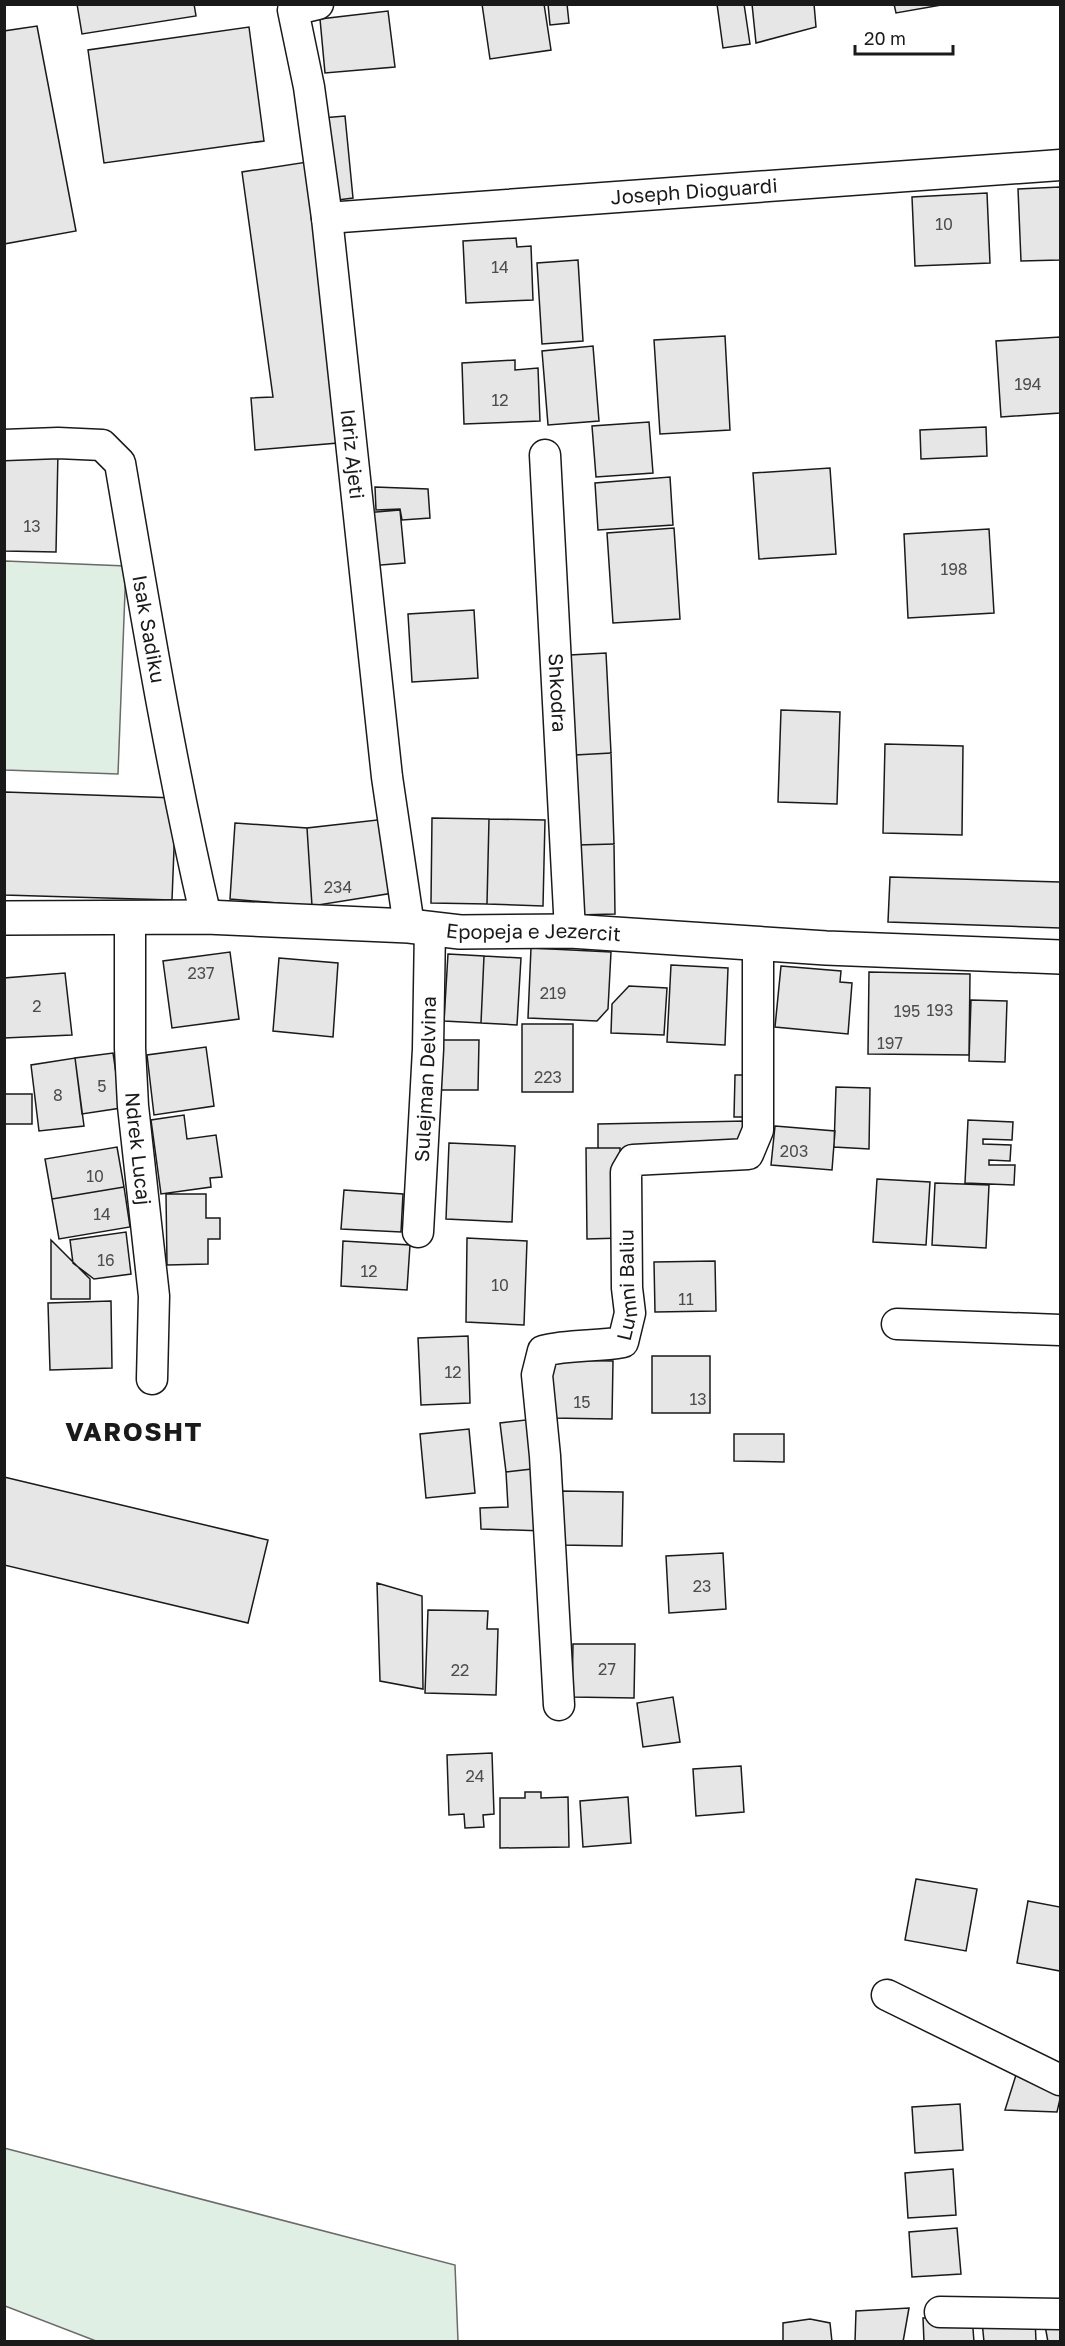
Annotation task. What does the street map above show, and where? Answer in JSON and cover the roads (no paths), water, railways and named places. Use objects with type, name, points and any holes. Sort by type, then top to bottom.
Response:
[{"type":"main road","name":"Epopeja e Jezercit","points":[[4,918],[206,917],[420,927],[460,932],[570,932],[1060,957]]},
{"type":"street","name":"Idriz Ajeti","points":[[318,4],[292,10],[309,87],[327,218],[387,777],[420,927]]},
{"type":"street","name":"Joseph Dioguardi","points":[[327,218],[1060,165]]},
{"type":"street","name":"Isak Sadiku","points":[[4,445],[58,443],[102,445],[120,463],[154,655],[194,866],[206,917]]},
{"type":"street","name":"Shkodra","points":[[545,454],[570,932]]},
{"type":"street","name":"Ndrek Lucaj","points":[[130,918],[130,1048],[133,1106],[154,1296],[152,1379]]},
{"type":"street","name":"Sulejman Delvina","points":[[418,1232],[428,1048],[420,927]]},
{"type":"street","name":"Lumni Baliu","points":[[559,1705],[545,1456],[537,1383],[543,1351],[562,1346],[602,1346],[623,1342],[630,1313],[627,1288],[626,1172],[633,1160],[748,1154],[758,1130],[758,943]]},
{"type":"street","points":[[897,1324],[1060,1330]]},
{"type":"street","points":[[886,1995],[1060,2080]]},
{"type":"street","points":[[940,2312],[1060,2313]]},
{"type":"district","name":"VAROSHT","points":[[134,1432]]}]
